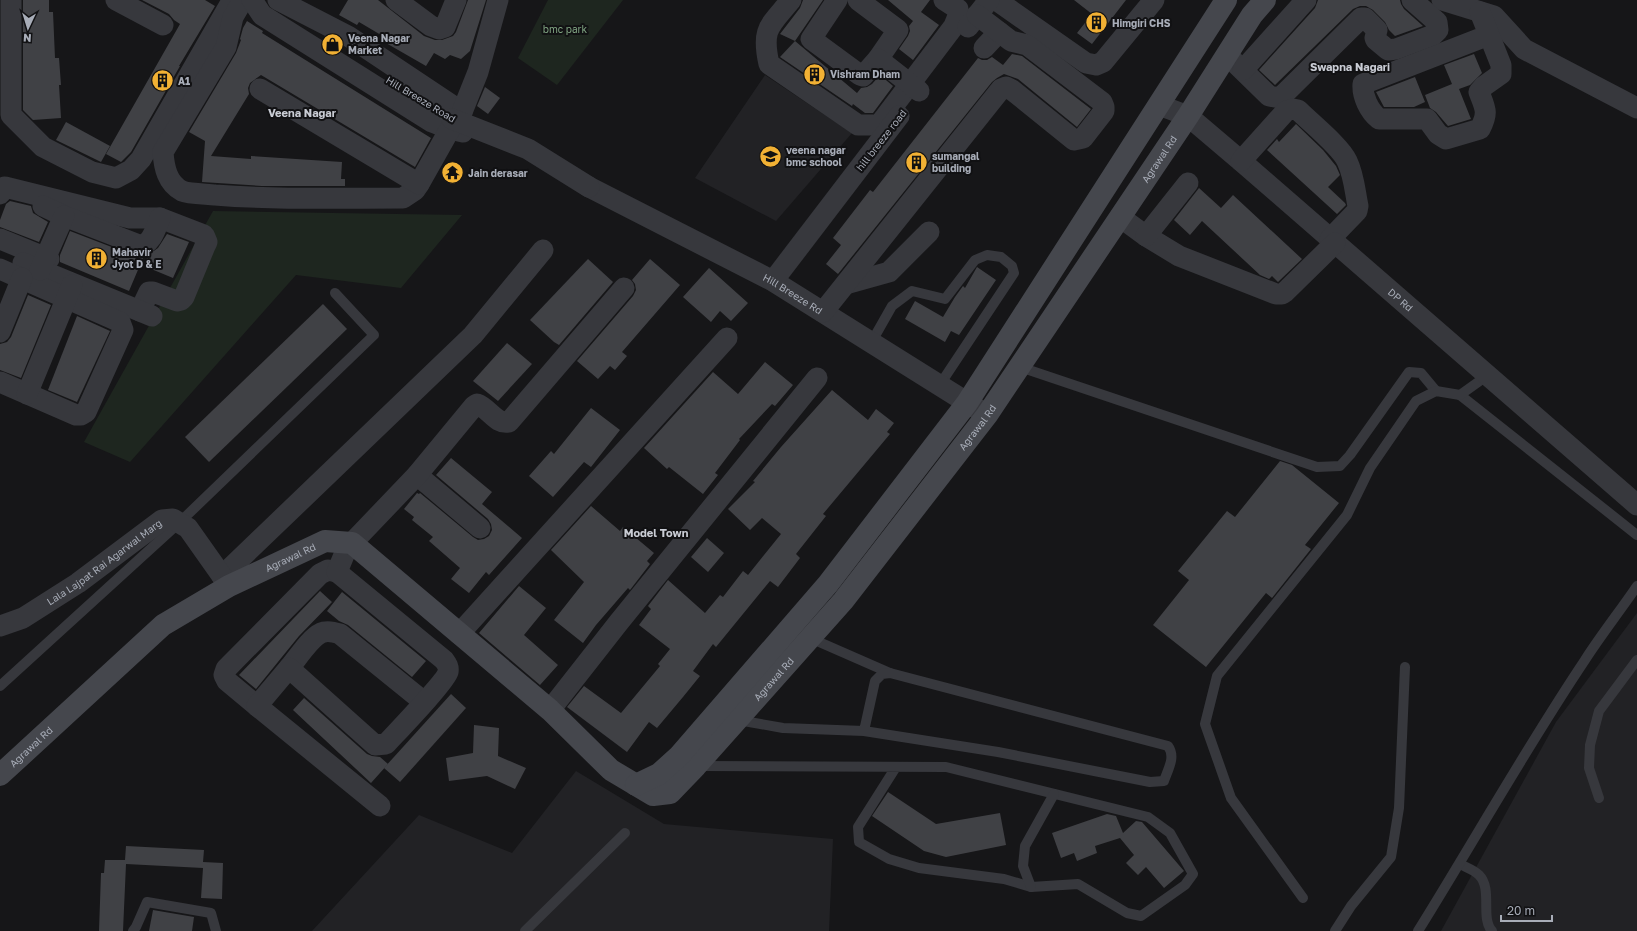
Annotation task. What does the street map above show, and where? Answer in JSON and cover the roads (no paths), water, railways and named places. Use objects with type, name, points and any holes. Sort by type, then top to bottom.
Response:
[{"type":"street","points":[[11,0],[11,115],[43,147],[92,172],[116,178],[131,170],[141,160],[232,0]]},
{"type":"street","points":[[116,0],[163,26]]},
{"type":"street","points":[[243,0],[233,17],[226,47],[163,152],[164,165],[168,178],[183,192],[241,197],[403,198],[415,190],[455,120],[478,72],[498,0]]},
{"type":"street","points":[[252,0],[262,15],[432,122],[455,120]]},
{"type":"street","name":"Hill Breeze Road","points":[[258,0],[455,120],[528,149],[589,187]]},
{"type":"street","points":[[278,0],[348,36],[477,136],[517,153],[533,163]]},
{"type":"street","points":[[396,0],[431,26],[439,29],[445,26],[456,0]]},
{"type":"street","points":[[791,0],[768,28],[766,36],[770,64],[858,125],[879,124],[915,87],[954,26],[958,16],[958,10],[944,0]]},
{"type":"street","points":[[837,0],[812,39],[863,76],[878,59],[898,30],[858,0]]},
{"type":"street","points":[[996,0],[1086,63],[1096,65],[1103,62],[1154,0]]},
{"type":"street","name":"Agrawal Rd","points":[[636,785],[659,774],[679,756],[828,584],[967,403],[1226,0]]},
{"type":"street","name":"Agrawal Rd","points":[[0,775],[163,625],[226,581],[325,542],[352,543],[550,710],[611,770],[653,795],[670,793],[738,720],[843,601],[987,416],[1188,116],[1252,15],[1265,0]]},
{"type":"street","points":[[1243,70],[1306,0]]},
{"type":"street","points":[[1227,55],[1269,96],[1280,98],[1361,18],[1364,18],[1375,26],[1377,30],[1376,40],[1388,50],[1396,49],[1433,34],[1438,30],[1439,26],[1437,22],[1412,0]]},
{"type":"street","points":[[1442,0],[1494,16],[1524,49],[1637,108]]},
{"type":"street","points":[[823,312],[1001,89],[1006,87],[1012,90],[1074,140],[1083,138],[1104,111],[1102,102],[1027,45],[1011,41],[999,32],[983,8]]},
{"type":"street","name":"hill breeze road","points":[[773,281],[915,87],[983,8]]},
{"type":"street","points":[[1480,12],[1501,65],[1501,74],[1484,86],[1479,92],[1487,112],[1480,129],[1446,139],[1438,134],[1427,119],[1379,119],[1371,113],[1362,90],[1363,84],[1489,35]]},
{"type":"street","points":[[984,48],[999,32]]},
{"type":"street","points":[[878,59],[915,87]]},
{"type":"street","points":[[260,88],[419,184]]},
{"type":"street","name":"DP Rd","points":[[1159,105],[1188,116],[1637,505]]},
{"type":"street","points":[[1120,217],[1146,236],[1179,256],[1276,294],[1285,292],[1332,241],[1357,211],[1358,206],[1347,160],[1340,151],[1298,110],[1293,109],[1286,111],[1241,161]]},
{"type":"street","points":[[1146,236],[1188,183]]},
{"type":"street","name":"Hill Breeze Rd","points":[[589,187],[773,281],[987,416]]},
{"type":"street","points":[[2,188],[64,216],[144,246],[148,243],[160,218]]},
{"type":"street","points":[[2,188],[130,218],[160,218],[204,235],[207,242],[181,300],[177,301],[153,292],[149,292],[146,309]]},
{"type":"street","points":[[0,332],[16,269],[64,216]]},
{"type":"street","points":[[846,284],[889,272],[929,232]]},
{"type":"street","points":[[0,239],[16,269],[72,295],[120,322],[123,330],[86,412],[81,415],[76,415],[0,382]]},
{"type":"street","points":[[180,522],[188,528],[226,581],[473,335],[543,250]]},
{"type":"street","points":[[16,269],[146,309]]},
{"type":"street","points":[[337,572],[344,555],[352,543],[417,475],[474,406],[477,404],[482,405],[500,421],[505,423],[509,422],[624,288]]},
{"type":"street","points":[[72,295],[146,309]]},
{"type":"street","points":[[33,396],[72,295]]},
{"type":"street","points":[[459,634],[727,338]]},
{"type":"street","points":[[550,710],[619,622],[817,378]]},
{"type":"street","points":[[417,475],[480,528]]},
{"type":"street","name":"Lala Lajpat Rai Agarwal Marg","points":[[0,626],[23,618],[78,583],[162,520],[173,519],[180,522]]},
{"type":"street","points":[[288,668],[375,745],[386,744],[448,673],[448,665],[444,660],[337,572],[328,570],[320,574],[226,669],[224,675],[227,681],[380,806]]},
{"type":"street","points":[[257,706],[314,639],[322,633],[331,632],[340,634],[424,702]]},
{"type":"lane","points":[[871,343],[892,306],[912,291],[946,299],[975,260],[987,255],[1001,257],[1012,266],[1014,273],[939,386]]},
{"type":"lane","points":[[0,686],[180,522],[374,335],[335,293]]},
{"type":"lane","points":[[1020,367],[1317,467],[1340,466],[1350,455],[1409,372],[1421,373],[1436,391]]},
{"type":"lane","points":[[1460,394],[1488,375]]},
{"type":"lane","points":[[1303,898],[1232,798],[1205,724],[1217,676],[1348,515],[1370,468],[1416,401],[1436,391],[1460,394],[1637,536]]},
{"type":"lane","points":[[1418,931],[1460,864],[1496,802],[1585,660],[1637,586]]},
{"type":"lane","points":[[738,720],[783,728],[864,731],[998,752],[1150,782],[1164,781],[1172,760],[1172,751],[1168,746],[890,673],[810,638]]},
{"type":"lane","points":[[1599,798],[1589,768],[1590,745],[1599,711],[1637,660]]},
{"type":"lane","points":[[1335,931],[1351,906],[1391,857],[1399,808],[1405,667]]},
{"type":"lane","points":[[864,731],[875,681],[882,674],[890,673]]},
{"type":"lane","points":[[696,766],[946,767],[1148,817],[1170,833],[1193,874],[1185,885],[1141,916],[1127,913],[1078,884],[1031,887],[1004,879],[919,868],[889,859],[859,842],[858,826],[896,767]]},
{"type":"lane","points":[[1031,887],[1023,866],[1025,846],[1054,794]]},
{"type":"lane","points":[[525,931],[625,833]]},
{"type":"lane","points":[[1460,864],[1478,874],[1484,883],[1488,923],[1492,931]]},
{"type":"lane","points":[[133,931],[147,902],[211,913],[216,931]]},
{"type":"place","name":"Himgiri CHS","points":[[1096,23]]},
{"type":"place","name":"Veena Nagar Market","points":[[333,44]]},
{"type":"place","name":"Vishram Dham","points":[[815,74]]},
{"type":"place","name":"A1","points":[[162,81]]},
{"type":"place","name":"veena nagar bmc school","points":[[771,156]]},
{"type":"place","name":"sumangal building","points":[[916,162]]},
{"type":"place","name":"Jain derasar","points":[[453,173]]},
{"type":"place","name":"Mahavir Jyot D & E","points":[[96,258]]},
{"type":"district","name":"Swapna Nagari","points":[[1350,67]]},
{"type":"district","name":"Veena Nagar","points":[[302,113]]},
{"type":"district","name":"Model Town","points":[[656,533]]},
{"type":"park label","name":"bmc park","points":[[565,29]]}]
